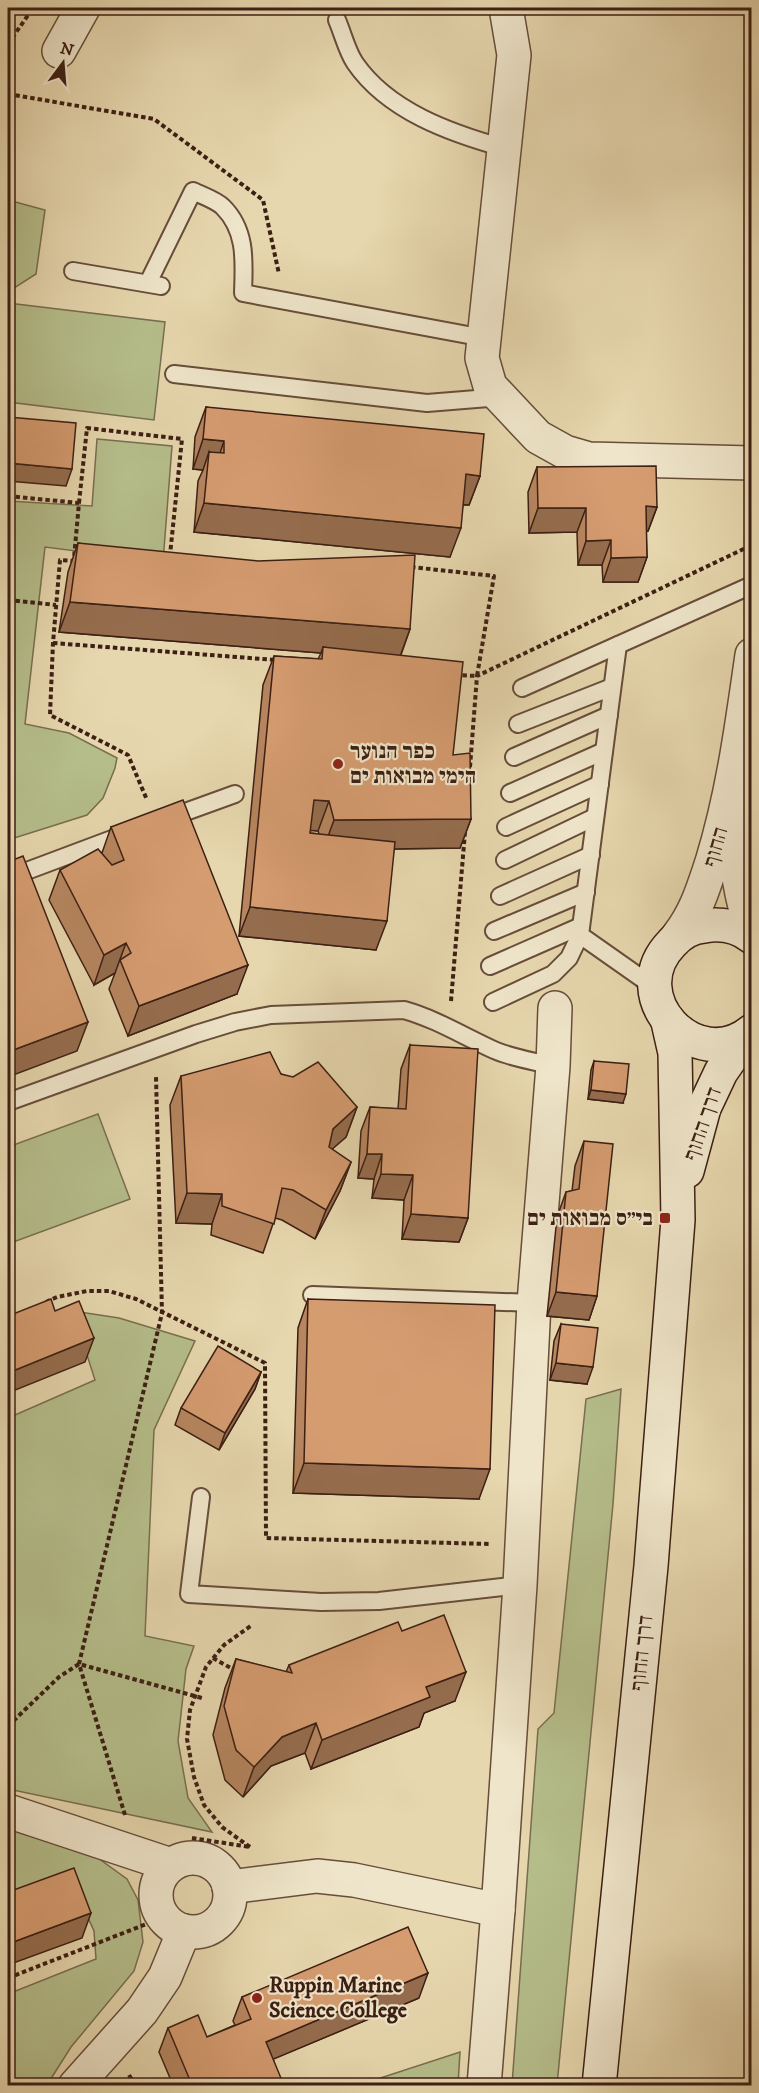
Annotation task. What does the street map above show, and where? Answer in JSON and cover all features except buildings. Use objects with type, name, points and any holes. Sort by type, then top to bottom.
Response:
[{"type":"street","points":[[59,51],[83,8]]},
{"type":"street","points":[[506,8],[514,55],[482,358],[490,386],[538,436],[565,452],[589,459],[752,464]]},
{"type":"street","name":"החוף","points":[[654,987],[656,968],[665,950],[690,920],[699,903],[729,801],[739,752],[752,655]]},
{"type":"street","name":"החוף","points":[[739,752],[734,846],[738,880],[752,930]]},
{"type":"street","points":[[678,936],[695,927],[715,924],[733,927],[752,937]]},
{"type":"street","name":"דרך החוף","points":[[599,2085],[651,1566],[678,1220],[675,1053],[668,1022],[658,1006],[654,987]]},
{"type":"street","points":[[484,2085],[520,1585],[534,1303],[553,1066],[555,1008]]},
{"type":"street","points":[[668,1022],[683,1035],[701,1043],[716,1045],[732,1042],[749,1033]]},
{"type":"street","name":"דרך החוף","points":[[678,1220],[689,1162],[704,1108],[721,1072],[749,1033]]},
{"type":"street","points":[[8,1811],[171,1865]]},
{"type":"street","points":[[182,1859],[206,1860],[216,1866],[225,1876],[229,1887],[230,1900],[227,1911],[219,1922],[202,1930],[174,1924],[158,1908],[157,1884],[162,1874],[171,1865],[182,1859]]},
{"type":"street","points":[[229,1887],[317,1876],[354,1880],[498,1910]]},
{"type":"street","points":[[75,2085],[142,2011],[165,1977],[174,1924]]},
{"type":"lane","points":[[337,20],[354,62],[379,91],[424,119],[466,137],[504,148]]},
{"type":"lane","points":[[73,271],[155,284],[194,191],[222,206],[237,226],[244,250],[243,293],[484,338]]},
{"type":"lane","points":[[174,374],[427,403],[501,397]]},
{"type":"lane","points":[[522,688],[752,585]]},
{"type":"lane","points":[[493,1002],[553,974],[569,958],[580,931],[618,645]]},
{"type":"lane","points":[[518,724],[612,687]]},
{"type":"lane","points":[[514,757],[609,716]]},
{"type":"lane","points":[[510,793],[604,751]]},
{"type":"lane","points":[[507,827],[600,784]]},
{"type":"lane","points":[[8,878],[236,794]]},
{"type":"lane","points":[[505,860],[595,817]]},
{"type":"lane","points":[[500,896],[591,855]]},
{"type":"lane","points":[[494,931],[586,892]]},
{"type":"lane","points":[[490,966],[580,931]]},
{"type":"lane","points":[[580,931],[654,987]]},
{"type":"lane","points":[[8,1102],[235,1022],[271,1014],[404,1010],[449,1027],[496,1051],[553,1066]]},
{"type":"lane","points":[[312,1295],[534,1303]]},
{"type":"lane","points":[[201,1497],[189,1594],[321,1602],[379,1601],[520,1585]]},
{"type":"path","points":[[8,44],[33,8]]},
{"type":"path","points":[[8,93],[154,119],[263,200],[285,301]]},
{"type":"path","points":[[73,561],[87,428],[182,439],[170,558]]},
{"type":"path","points":[[8,496],[79,503]]},
{"type":"path","points":[[85,562],[60,560],[50,715],[128,754],[156,823]]},
{"type":"path","points":[[399,566],[494,576],[477,676],[454,675]]},
{"type":"path","points":[[8,600],[56,605]]},
{"type":"path","points":[[53,643],[277,660]]},
{"type":"path","points":[[137,1854],[79,1664],[162,1313],[155,1049]]},
{"type":"path","points":[[37,1306],[57,1297],[87,1291],[109,1291],[136,1299],[265,1363],[266,1538],[522,1545]]},
{"type":"path","points":[[250,1847],[222,1827],[204,1805],[194,1777],[187,1739],[190,1710],[206,1667],[224,1645],[285,1600]]},
{"type":"path","points":[[213,1658],[242,1674]]},
{"type":"path","points":[[8,1726],[59,1677],[79,1664],[202,1698]]},
{"type":"path","points":[[8,1978],[174,1924]]},
{"type":"green space","points":[[8,200],[45,210],[36,274],[8,292]]},
{"type":"green space","points":[[8,303],[165,322],[154,420],[8,402]]},
{"type":"green space","points":[[97,439],[172,446],[163,562],[45,547],[25,724],[69,733],[117,758],[103,798],[87,815],[8,840],[8,501],[92,506]]},
{"type":"green space","points":[[98,1114],[130,1199],[8,1244],[8,1147]]},
{"type":"green space","points":[[73,1311],[119,1318],[195,1341],[154,1430],[145,1636],[194,1646],[186,1669],[178,1741],[188,1798],[212,1832],[8,1789],[8,1560],[10,1559],[8,1552],[8,1418],[95,1380]]},
{"type":"green space","points":[[621,1389],[613,1504],[557,2085],[512,2085],[538,1729],[554,1713],[586,1399]]},
{"type":"green space","points":[[8,1829],[95,1856],[127,1879],[138,1900],[143,1942],[134,1971],[71,2047],[47,2085],[8,2085],[8,1994],[96,1959],[94,1931],[71,1880],[8,1903]]},
{"type":"green space","points":[[460,2052],[458,2085],[359,2085]]},
{"type":"place","name":"כפר הנוער הימי מבואות ים","points":[[338,764]]},
{"type":"place","name":"בי״ס מבואות ים","points":[[665,1218]]},
{"type":"place","name":"Ruppin Marine Science College","points":[[257,1998]]}]
